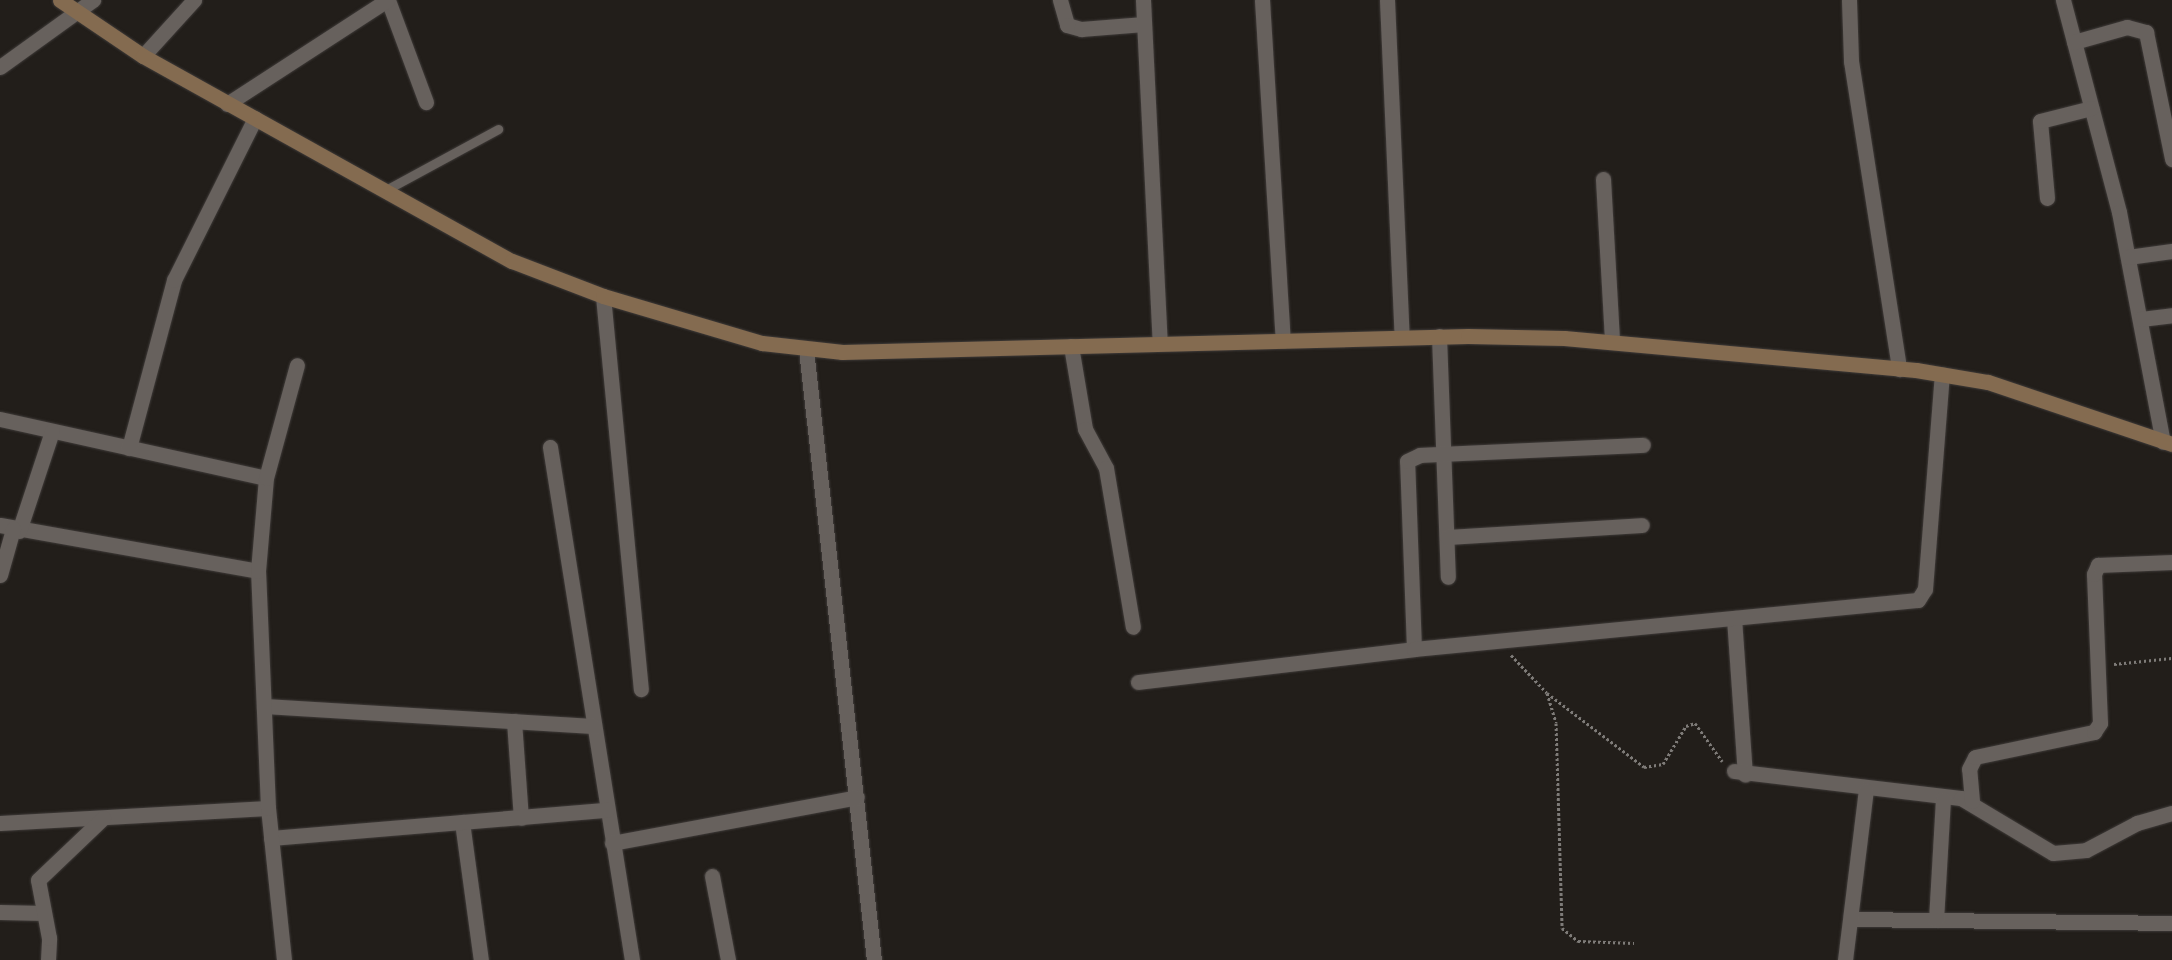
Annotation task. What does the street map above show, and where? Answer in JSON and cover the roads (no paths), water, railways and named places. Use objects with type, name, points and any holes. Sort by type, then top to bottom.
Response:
[{"type":"street","points":[[60,0],[143,56],[461,235],[512,261],[603,296],[762,343],[842,352],[1439,336],[1612,342],[1899,369],[1942,375],[2036,395],[2168,443]]},
{"type":"street","points":[[0,67],[79,13],[93,0]]},
{"type":"street","points":[[143,56],[194,0]]},
{"type":"street","points":[[227,104],[388,0],[426,102]]},
{"type":"street","points":[[1060,0],[1067,25],[1081,29],[1144,24]]},
{"type":"street","points":[[1143,0],[1160,343]]},
{"type":"street","points":[[1262,0],[1283,340]]},
{"type":"street","points":[[1387,0],[1402,337]]},
{"type":"street","points":[[1849,0],[1851,60],[1899,369]]},
{"type":"street","points":[[2063,0],[2128,258],[2168,443]]},
{"type":"street","points":[[2074,42],[2127,27],[2146,32],[2166,88],[2172,159]]},
{"type":"street","points":[[2047,198],[2040,121],[2091,108]]},
{"type":"street","points":[[129,448],[174,280],[255,118]]},
{"type":"street","points":[[1603,179],[1612,342]]},
{"type":"street","points":[[2128,258],[2172,251]]},
{"type":"street","points":[[603,296],[641,688]]},
{"type":"street","points":[[2141,319],[2172,316]]},
{"type":"street","points":[[1439,336],[1448,577]]},
{"type":"street","points":[[1071,346],[1084,430],[1106,468],[1133,627]]},
{"type":"street","points":[[806,349],[874,960]]},
{"type":"street","points":[[284,960],[268,808],[258,571],[266,478],[297,365]]},
{"type":"street","points":[[1138,682],[1414,649],[1908,602],[1923,596],[1942,375]]},
{"type":"street","points":[[0,419],[266,478]]},
{"type":"street","points":[[0,575],[11,528],[52,431]]},
{"type":"street","points":[[1414,649],[1407,461],[1443,454],[1642,445]]},
{"type":"street","points":[[550,447],[593,726],[632,960]]},
{"type":"street","points":[[1447,537],[1642,525]]},
{"type":"street","points":[[11,528],[258,571]]},
{"type":"street","points":[[1972,801],[1969,769],[1975,757],[1987,751],[2094,732],[2100,723],[2094,574],[2098,564],[2172,562]]},
{"type":"street","points":[[1734,618],[1739,773],[1866,790],[1972,801],[2019,836],[2053,853],[2073,855],[2137,823],[2172,813]]},
{"type":"street","points":[[264,706],[593,726]]},
{"type":"street","points":[[514,721],[521,818]]},
{"type":"street","points":[[1844,960],[1851,919],[1866,790]]},
{"type":"street","points":[[612,843],[857,797]]},
{"type":"street","points":[[1936,920],[1943,799]]},
{"type":"street","points":[[0,823],[268,808]]},
{"type":"street","points":[[271,838],[607,810]]},
{"type":"street","points":[[48,960],[44,913],[38,880],[103,818]]},
{"type":"street","points":[[462,822],[481,960]]},
{"type":"street","points":[[712,876],[728,960]]},
{"type":"street","points":[[0,912],[44,913]]},
{"type":"street","points":[[1851,919],[2172,923]]},
{"type":"lane","points":[[384,191],[498,129]]}]
